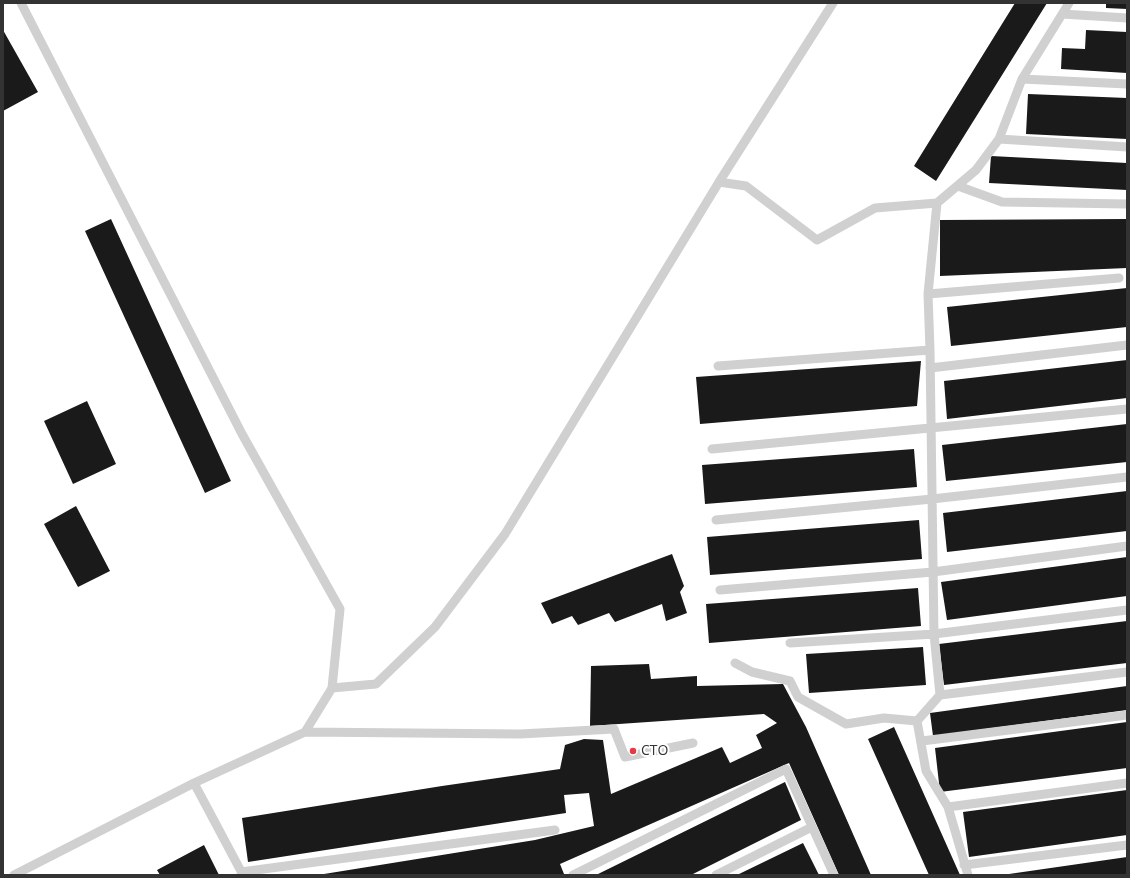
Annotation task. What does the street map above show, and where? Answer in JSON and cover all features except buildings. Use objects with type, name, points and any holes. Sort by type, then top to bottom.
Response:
[{"type":"lane","points":[[21,3],[242,434],[340,609],[332,688],[306,732]]},
{"type":"lane","points":[[332,688],[376,684],[435,627],[505,534],[719,182],[833,3]]},
{"type":"lane","points":[[719,182],[746,186],[817,240],[875,208],[937,203],[976,170],[999,139],[1022,79],[1069,3]]},
{"type":"lane","points":[[1062,14],[1127,18]]},
{"type":"lane","points":[[1022,79],[1127,84]]},
{"type":"lane","points":[[999,139],[1127,146]]},
{"type":"lane","points":[[958,186],[1002,202],[1127,204]]},
{"type":"lane","points":[[937,203],[928,294],[934,634],[940,695]]},
{"type":"lane","points":[[928,294],[1119,278]]},
{"type":"lane","points":[[930,368],[1127,345]]},
{"type":"lane","points":[[718,366],[930,350]]},
{"type":"lane","points":[[712,449],[1127,409]]},
{"type":"lane","points":[[716,520],[932,499],[1127,477]]},
{"type":"lane","points":[[720,590],[934,572],[1127,546]]},
{"type":"lane","points":[[790,643],[934,634],[1127,610]]},
{"type":"lane","points":[[735,663],[752,672],[790,681],[798,697],[846,724],[884,718],[917,721]]},
{"type":"lane","points":[[917,721],[940,695],[1127,672]]},
{"type":"lane","points":[[922,741],[1127,715]]},
{"type":"lane","points":[[917,721],[922,741],[926,771],[948,807],[968,875]]},
{"type":"lane","points":[[14,875],[194,783],[306,732],[520,734],[614,729],[625,757],[693,743]]},
{"type":"lane","points":[[574,875],[786,769],[834,875]]},
{"type":"lane","points":[[194,783],[242,874],[555,830]]},
{"type":"lane","points":[[948,807],[1127,783]]},
{"type":"lane","points":[[716,875],[812,827]]},
{"type":"lane","points":[[964,865],[1127,845]]},
{"type":"place","name":"СТО","points":[[633,751]]}]
